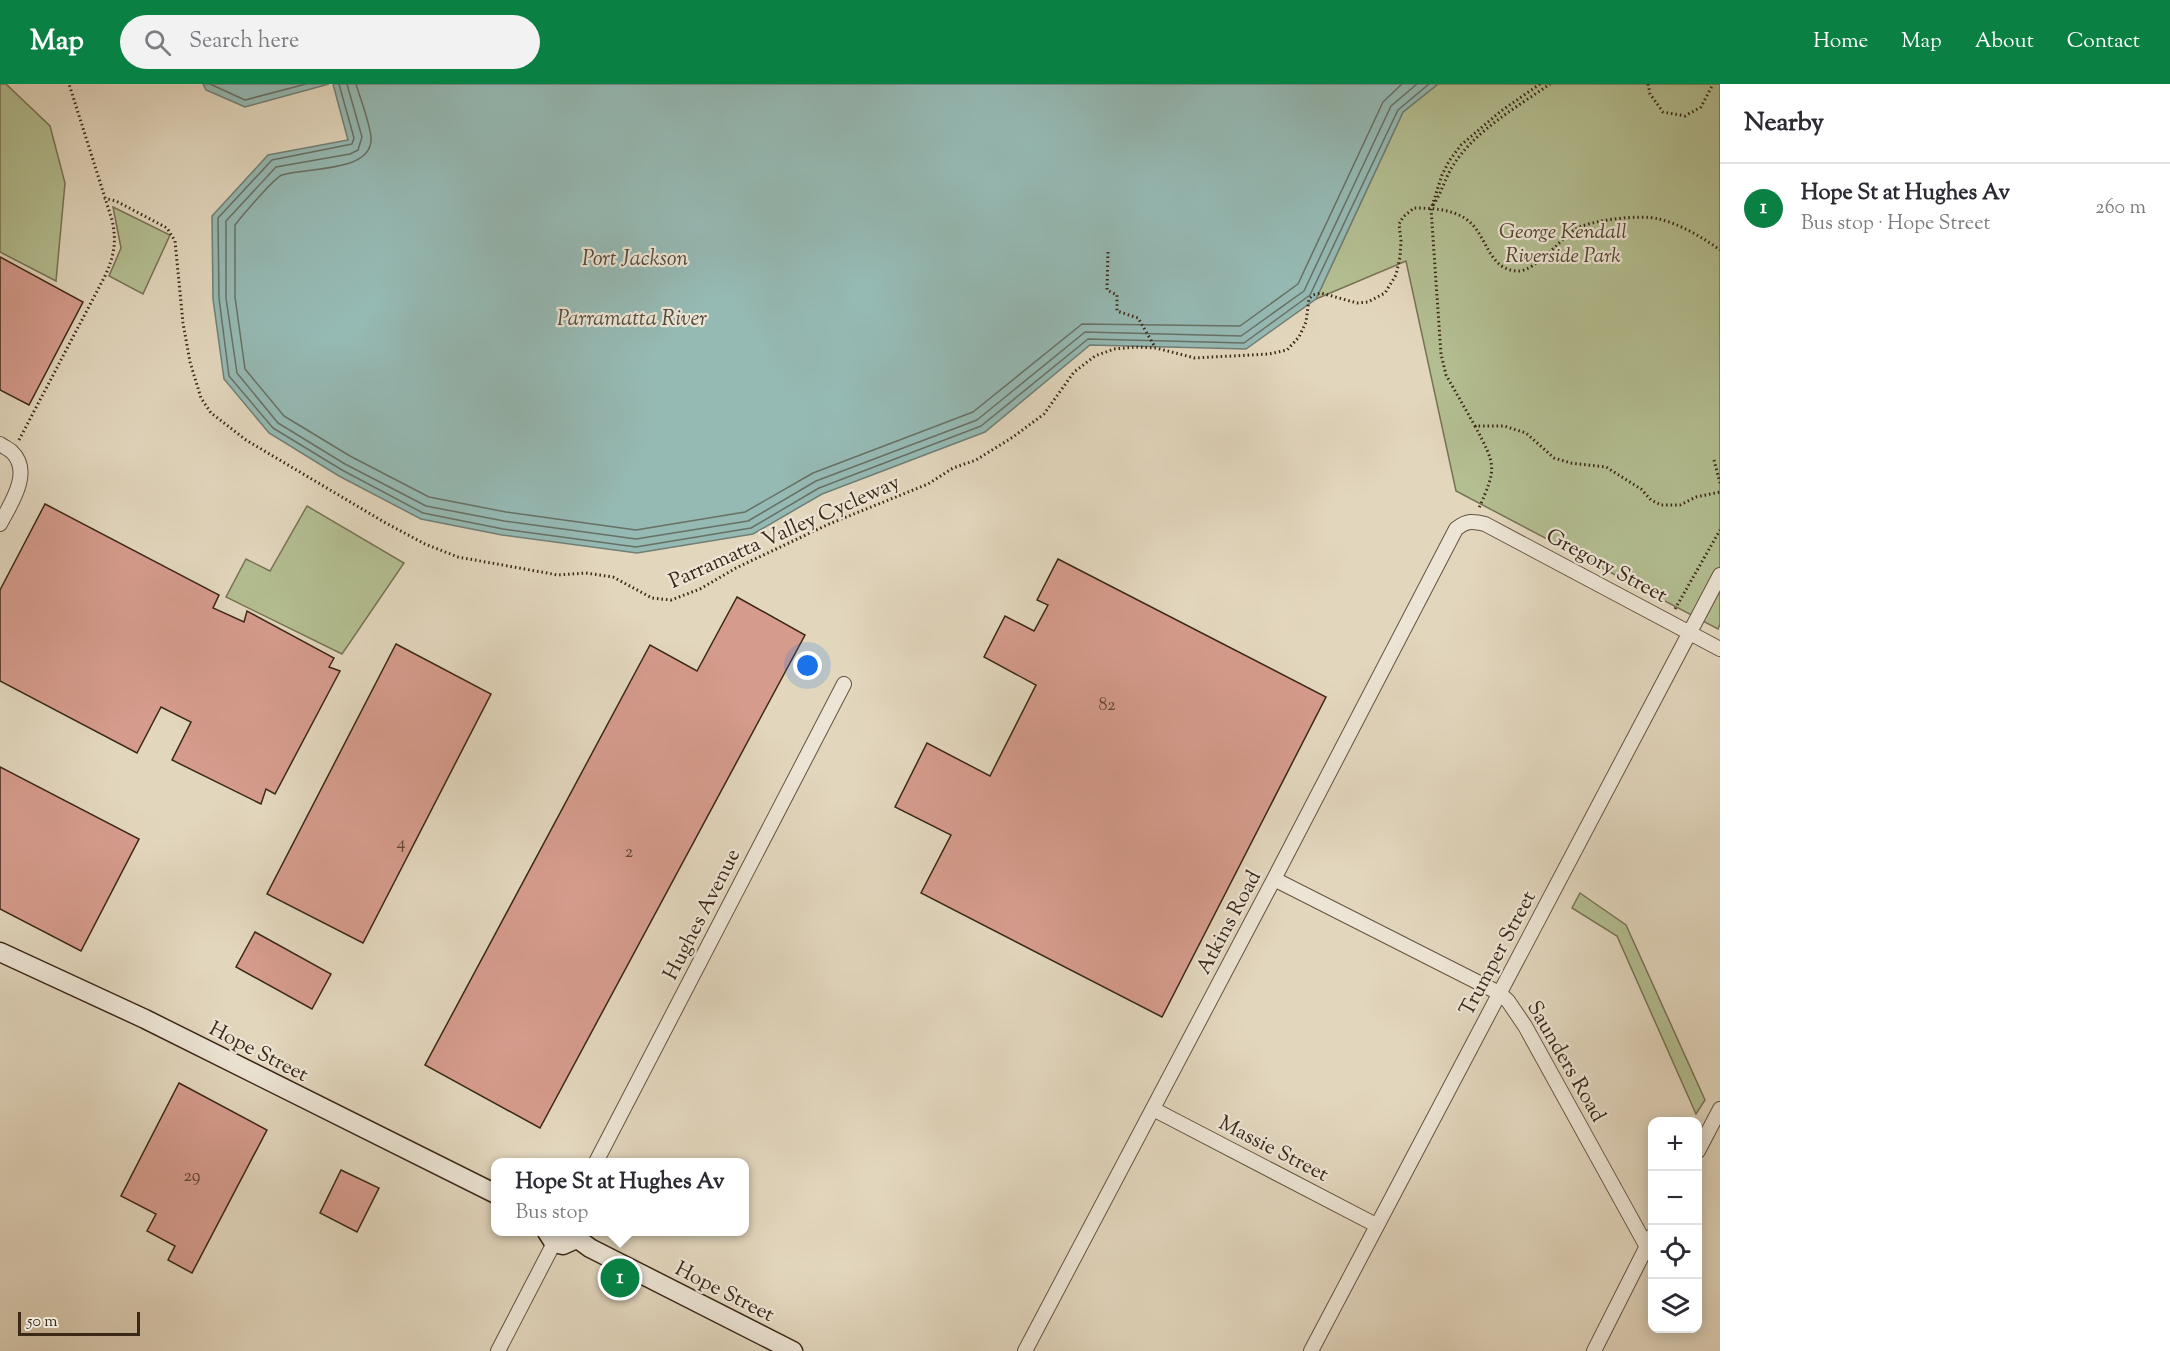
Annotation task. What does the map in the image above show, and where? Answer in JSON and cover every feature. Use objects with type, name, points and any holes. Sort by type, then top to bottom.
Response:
[{"type":"street","points":[[0,444],[16,457],[20,487],[0,524]]},
{"type":"street","name":"Gregory Street","points":[[1474,521],[1485,524],[1720,649]]},
{"type":"street","name":"Atkins Road","points":[[1025,1351],[1456,529],[1465,522],[1474,521]]},
{"type":"street","name":"Trumper Street","points":[[1311,1351],[1720,575]]},
{"type":"street","name":"Hughes Avenue","points":[[598,1158],[844,684]]},
{"type":"street","name":"Saunders Road","points":[[1274,879],[1499,993],[1508,1001],[1525,1026],[1648,1238]]},
{"type":"street","name":"Hope Street","points":[[0,952],[145,1019],[491,1192]]},
{"type":"street","name":"Massie Street","points":[[1153,1109],[1376,1225]]},
{"type":"street","points":[[1702,1143],[1720,1109]]},
{"type":"street","points":[[498,1351],[550,1237],[563,1245],[572,1241],[574,1236]]},
{"type":"street","name":"Hope Street","points":[[577,1236],[590,1248],[793,1351]]},
{"type":"street","points":[[1594,1351],[1648,1245]]},
{"type":"path","points":[[16,457],[111,264],[116,248],[116,237],[69,84]]},
{"type":"path","points":[[1474,521],[1491,482],[1493,466],[1488,451],[1446,375],[1440,354],[1431,209],[1442,175],[1461,145],[1472,133],[1540,84]]},
{"type":"path","points":[[1431,209],[1453,164],[1469,145],[1512,110],[1550,84]]},
{"type":"path","points":[[1648,84],[1650,94],[1663,112],[1685,116],[1701,107],[1713,84]]},
{"type":"path","name":"Parramatta Valley Cycleway","points":[[104,198],[116,201],[167,228],[171,233],[175,241],[183,323],[190,362],[201,398],[212,413],[246,440],[384,522],[425,544],[458,557],[496,566],[558,575],[586,573],[613,577],[652,598],[671,600],[829,524],[928,484],[953,468],[976,460],[1044,414],[1074,372],[1095,356],[1114,349],[1156,348],[1195,358],[1269,354],[1287,350],[1299,337],[1306,322],[1309,299],[1313,295],[1321,293],[1357,303],[1368,302],[1385,293],[1392,285],[1396,275],[1401,241],[1399,224],[1403,217],[1414,208],[1431,209]]},
{"type":"path","points":[[1431,209],[1447,210],[1467,220],[1477,230],[1496,261],[1506,268],[1521,271],[1535,264],[1575,229],[1598,221],[1658,218],[1686,230],[1720,250]]},
{"type":"path","points":[[1108,252],[1107,290],[1117,295],[1118,311],[1138,318],[1156,348]]},
{"type":"path","points":[[1475,426],[1504,426],[1526,433],[1554,458],[1571,463],[1606,467],[1641,489],[1651,500],[1662,505],[1680,505],[1696,497],[1720,492]]},
{"type":"path","points":[[1714,460],[1720,483]]},
{"type":"path","points":[[1668,621],[1720,530]]},
{"type":"green space","points":[[0,84],[6,84],[50,126],[65,183],[56,281],[0,252]]},
{"type":"green space","name":"George Kendall Riverside Park","points":[[1438,84],[1720,84],[1720,624],[1718,629],[1456,491],[1406,261],[1316,299],[1403,112]]},
{"type":"green space","points":[[113,207],[170,235],[143,294],[109,276],[121,248]]},
{"type":"green space","points":[[307,506],[404,563],[342,654],[226,597],[246,559],[270,571]]},
{"type":"green space","points":[[1580,893],[1626,925],[1705,1100],[1696,1114],[1617,936],[1572,908]]},
{"type":"water","points":[[203,84],[329,84],[245,107],[206,90]]},
{"type":"water","name":"Parramatta River","points":[[333,84],[1438,84],[1403,112],[1316,299],[1246,349],[1090,345],[985,432],[822,494],[753,534],[637,553],[502,535],[421,519],[339,476],[269,433],[224,379],[213,299],[212,216],[268,155],[348,140]]},
{"type":"building","points":[[0,257],[83,302],[29,405],[0,390]]},
{"type":"building","points":[[45,504],[219,595],[213,608],[244,622],[247,611],[334,658],[329,667],[340,671],[275,794],[266,789],[261,804],[172,760],[191,722],[161,707],[137,753],[0,681],[0,590]]},
{"type":"building","points":[[1058,559],[1326,697],[1162,1017],[921,893],[951,835],[895,807],[927,743],[990,776],[1036,685],[984,657],[1005,616],[1034,631],[1048,605],[1037,600]]},
{"type":"building","points":[[737,597],[805,635],[540,1128],[425,1065],[650,645],[697,671]]},
{"type":"building","points":[[396,644],[491,694],[363,943],[267,894]]},
{"type":"building","points":[[0,767],[139,839],[81,951],[0,909]]},
{"type":"building","points":[[255,932],[331,974],[312,1009],[236,967]]},
{"type":"building","points":[[179,1083],[267,1130],[192,1273],[168,1260],[175,1246],[147,1231],[156,1214],[121,1196]]},
{"type":"building","points":[[341,1170],[379,1188],[357,1232],[320,1213]]},
{"type":"place","name":"Hope St at Hughes Av","points":[[620,1278]]},
{"type":"water label","name":"Port Jackson","points":[[635,257]]}]
